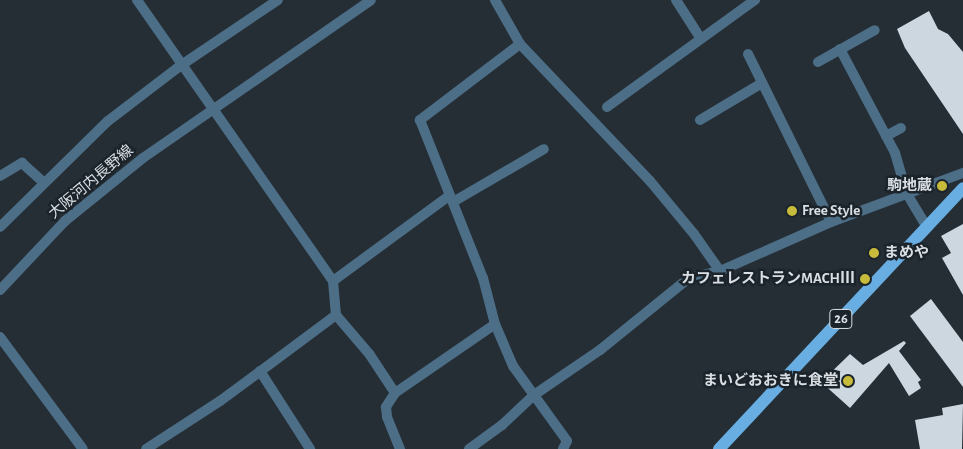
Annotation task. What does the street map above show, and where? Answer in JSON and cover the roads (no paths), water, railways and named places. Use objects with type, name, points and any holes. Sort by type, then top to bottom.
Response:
[{"type":"main road","name":"26","points":[[719,449],[963,188]]},
{"type":"street","points":[[137,0],[180,66],[333,281],[336,315],[370,355],[395,393]]},
{"type":"street","name":"大阪河内長野線","points":[[0,226],[108,121],[180,66],[278,0]]},
{"type":"street","name":"大阪河内長野線","points":[[0,290],[65,221],[143,158],[211,108],[371,0]]},
{"type":"street","points":[[495,0],[520,44],[650,181],[694,234],[720,271]]},
{"type":"street","points":[[676,0],[701,39]]},
{"type":"street","points":[[607,107],[755,0]]},
{"type":"street","points":[[818,62],[875,30]]},
{"type":"street","points":[[520,44],[420,120],[483,278],[495,324],[513,366],[567,441],[563,449]]},
{"type":"street","points":[[840,50],[895,153],[907,194],[927,227]]},
{"type":"street","points":[[748,54],[831,222]]},
{"type":"street","points":[[700,120],[762,83]]},
{"type":"street","points":[[886,136],[901,128]]},
{"type":"street","points":[[333,281],[452,199],[544,149]]},
{"type":"street","points":[[0,176],[22,163],[44,183]]},
{"type":"street","points":[[469,449],[502,425],[534,395],[600,350],[689,278],[720,271],[831,222],[963,173]]},
{"type":"street","points":[[146,449],[260,371],[336,315]]},
{"type":"street","points":[[400,449],[387,417],[386,407],[395,393],[495,324]]},
{"type":"street","points":[[0,337],[83,449]]},
{"type":"street","points":[[260,371],[310,449]]},
{"type":"place","name":"駒地蔵","points":[[942,186]]},
{"type":"place","name":"Free Style","points":[[792,211]]},
{"type":"place","name":"まめや","points":[[874,253]]},
{"type":"place","name":"カフェレストランMACHⅢ","points":[[865,279]]},
{"type":"place","name":"まいどおおきに食堂","points":[[848,381]]}]
